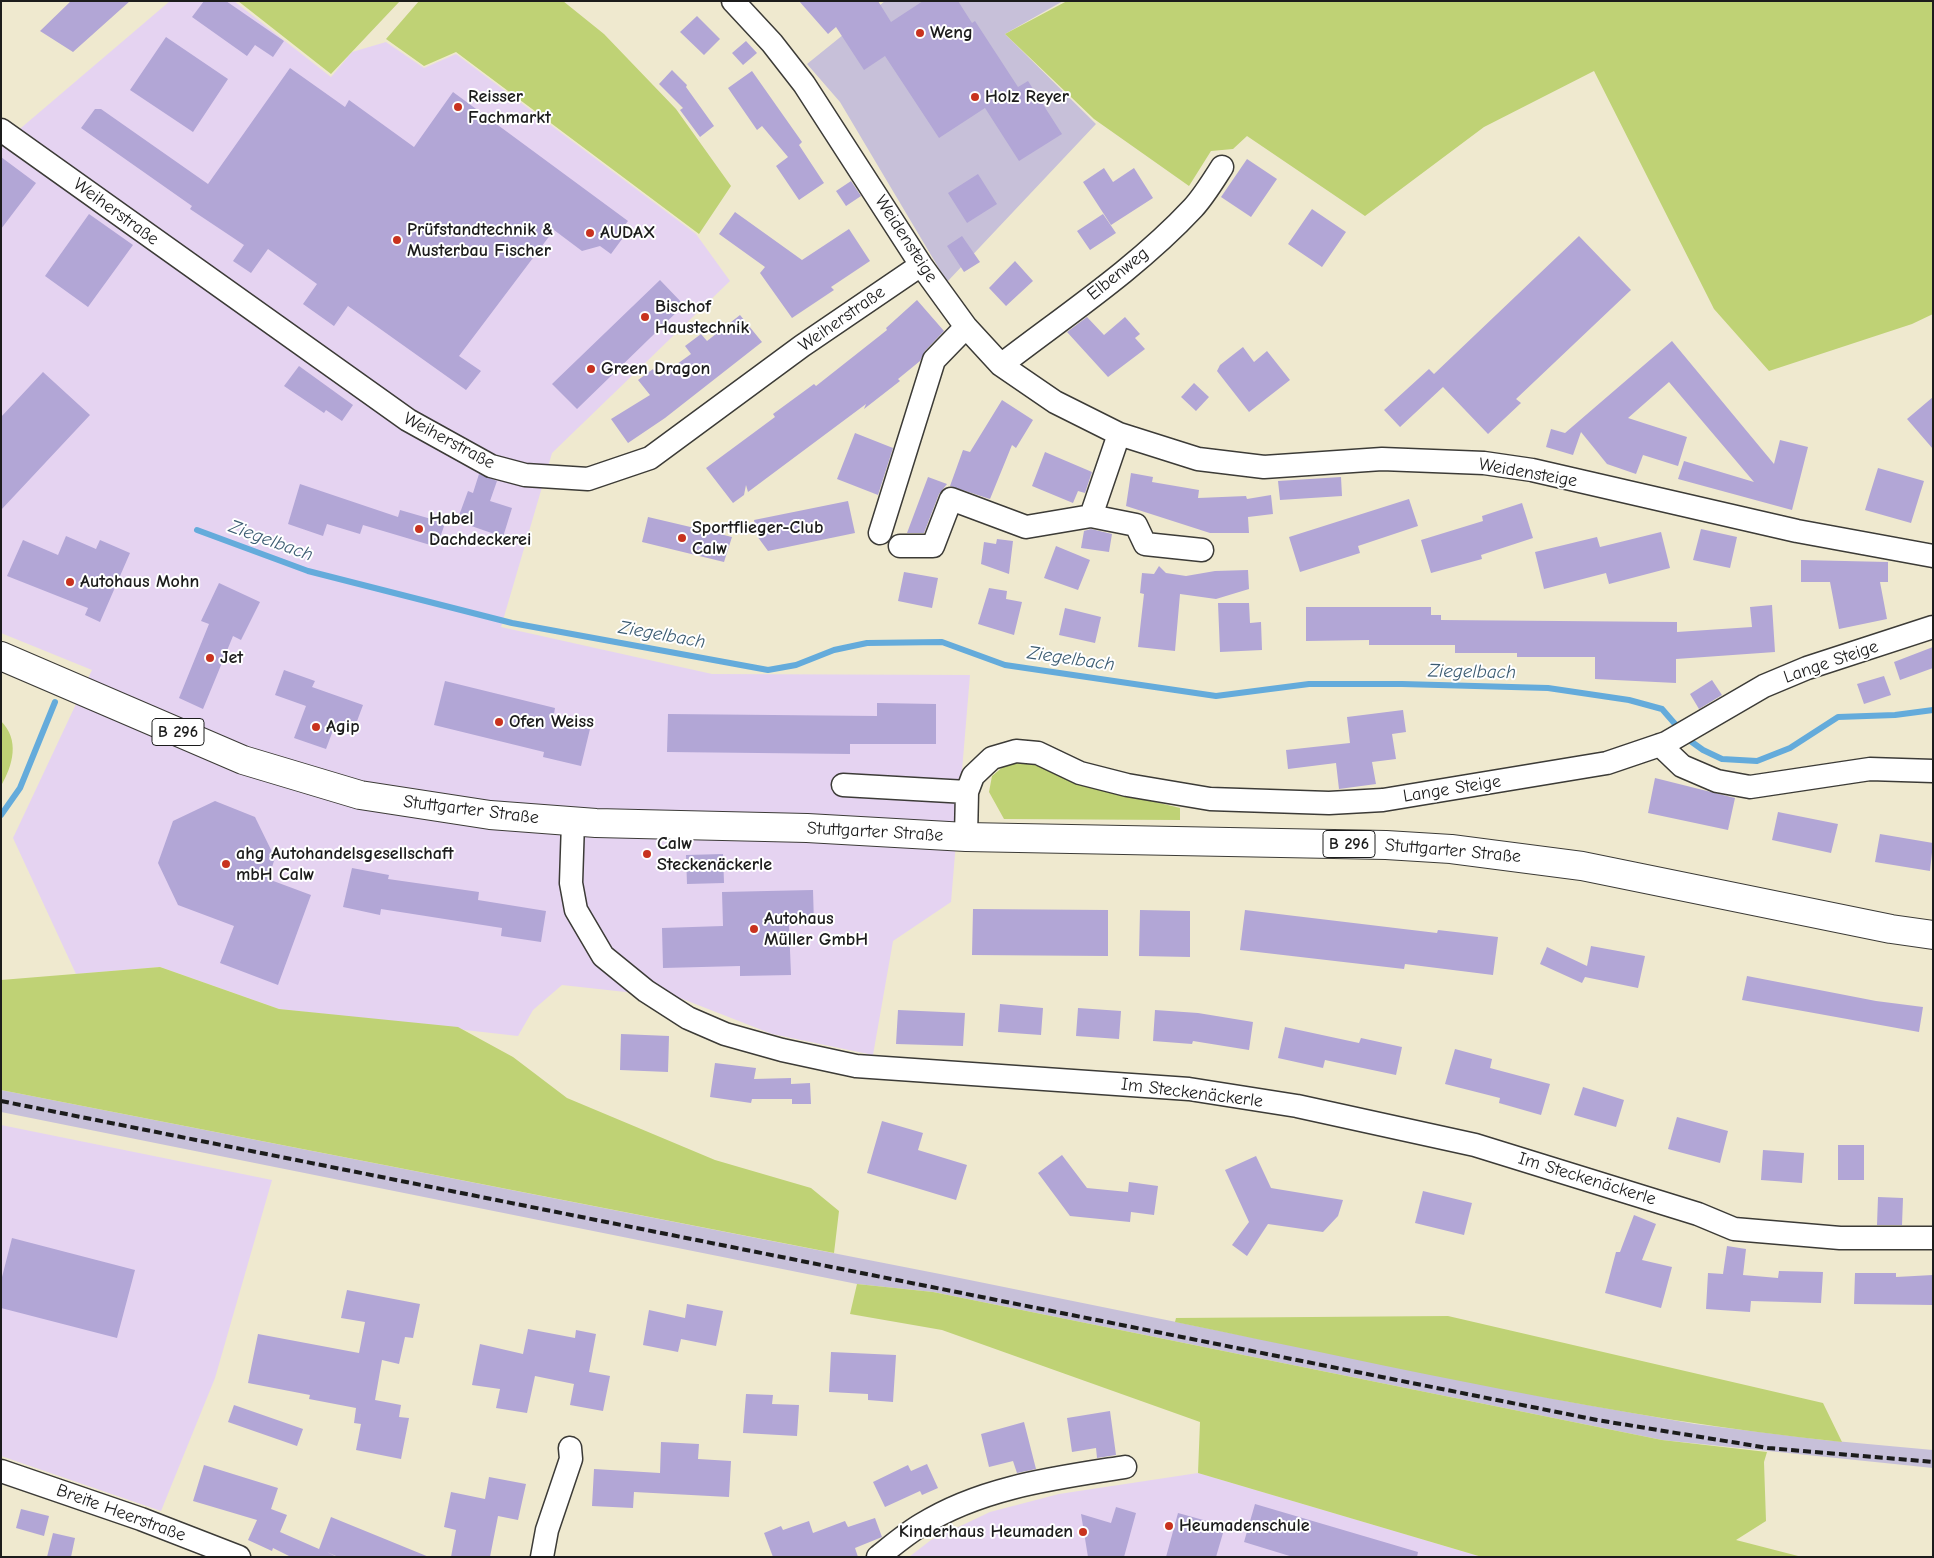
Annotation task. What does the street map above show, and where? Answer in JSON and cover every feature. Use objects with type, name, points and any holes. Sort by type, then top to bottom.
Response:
[{"type":"main road","name":"Stuttgarter Straße","points":[[1,656],[243,760],[360,795],[490,815],[573,822],[807,828],[966,838],[1386,845],[1451,849],[1582,866],[1892,929],[1933,935]]},
{"type":"street","name":"Weidensteige","points":[[733,1],[772,43],[804,84],[922,264],[966,327],[1000,365],[1055,402],[1120,434],[1198,459],[1264,467],[1382,459],[1484,463],[1532,470],[1796,531],[1933,556]]},
{"type":"street","name":"Weiherstraße","points":[[1,130],[408,420],[491,466],[524,475],[588,479],[650,458],[802,346],[922,264]]},
{"type":"street","name":"Elbenweg","points":[[1000,365],[1102,288],[1153,246],[1194,207],[1222,168]]},
{"type":"street","points":[[880,533],[934,360],[966,327]]},
{"type":"street","points":[[1091,516],[1120,434]]},
{"type":"street","points":[[900,546],[933,546],[951,499],[1026,527],[1091,516],[1136,525],[1145,544],[1202,550]]},
{"type":"street","name":"Lange Steige","points":[[967,792],[973,776],[992,758],[1016,751],[1038,753],[1080,773],[1127,785],[1210,799],[1329,803],[1382,800],[1476,786],[1607,763],[1663,744],[1764,686],[1807,668],[1933,627]]},
{"type":"street","points":[[1663,744],[1682,766],[1717,781],[1750,787],[1870,769],[1933,771]]},
{"type":"street","points":[[843,785],[967,792]]},
{"type":"street","name":"Stuttgarter Straße","points":[[966,838],[967,792]]},
{"type":"street","name":"Im Steckenäckerle","points":[[573,822],[571,883],[576,910],[603,956],[646,990],[688,1018],[725,1034],[782,1050],[856,1066],[1190,1089],[1296,1106],[1475,1145],[1698,1214],[1734,1230],[1840,1238],[1933,1238]]},
{"type":"street","points":[[542,1557],[547,1530],[571,1459],[570,1448]]},
{"type":"street","points":[[878,1557],[921,1524],[980,1497],[1049,1479],[1125,1467]]},
{"type":"street","name":"Breite Heerstraße","points":[[1,1471],[141,1519],[239,1557]]},
{"type":"shaded area","points":[[170,1],[234,1],[331,77],[352,52],[386,42],[424,68],[456,54],[696,234],[730,281],[552,453],[501,627],[712,674],[970,675],[951,902],[893,941],[873,1055],[772,1034],[680,998],[562,985],[533,1010],[518,1036],[279,1009],[160,967],[76,974],[13,838],[92,670],[1,633],[1,145]]},
{"type":"shaded area","points":[[885,1],[1063,1],[1005,34],[1096,124],[947,282],[840,102],[807,64]]},
{"type":"shaded area","points":[[1,1090],[940,1274],[1565,1401],[1695,1424],[1824,1440],[1933,1450],[1933,1468],[1662,1440],[933,1292],[857,1284],[1,1112]]},
{"type":"shaded area","points":[[1,1125],[272,1180],[215,1378],[161,1511],[1,1456]]},
{"type":"shaded area","name":"Heumadenschule","points":[[1198,1473],[1482,1557],[909,1557],[931,1540],[990,1512],[1059,1494]]},
{"type":"green space","points":[[238,1],[400,1],[331,74]]},
{"type":"green space","points":[[419,1],[563,1],[604,34],[676,109],[731,186],[699,234],[456,52],[424,66],[386,39]]},
{"type":"green space","points":[[1067,1],[1933,1],[1933,314],[1912,324],[1769,371],[1714,309],[1594,71],[1484,127],[1365,216],[1247,136],[1233,149],[1211,151],[1189,186],[1094,119],[1005,34]]},
{"type":"green space","points":[[1,721],[11,736],[13,753],[9,770],[1,786]]},
{"type":"green space","points":[[1010,761],[1029,761],[1102,789],[1180,808],[1180,820],[1004,819],[989,792],[992,776]]},
{"type":"green space","points":[[160,967],[279,1009],[458,1027],[513,1057],[567,1098],[715,1160],[811,1188],[839,1211],[834,1253],[1,1090],[1,980]]},
{"type":"green space","points":[[857,1284],[933,1292],[1662,1440],[1767,1452],[1764,1462],[1766,1521],[1736,1540],[1802,1557],[1482,1557],[1198,1473],[1200,1422],[942,1330],[850,1314]]},
{"type":"green space","points":[[1448,1316],[1823,1403],[1842,1442],[1674,1420],[1590,1406],[1424,1374],[1175,1322],[1176,1318]]},
{"type":"building","points":[[71,1],[130,1],[73,52],[40,31]]},
{"type":"building","points":[[204,1],[226,1],[284,41],[273,57],[255,45],[247,56],[192,17]]},
{"type":"building","points":[[799,1],[878,1],[891,22],[923,1],[958,1],[972,23],[975,21],[1018,87],[1028,81],[1062,134],[1019,161],[985,108],[939,138],[885,56],[864,70],[836,27],[828,34]]},
{"type":"building","points":[[697,16],[720,39],[704,55],[680,32]]},
{"type":"building","points":[[166,37],[228,79],[193,132],[130,90]]},
{"type":"building","points":[[746,41],[757,53],[743,65],[732,53]]},
{"type":"building","name":"Prüfstandtechnik & Musterbau Fischer","points":[[290,68],[345,107],[349,100],[414,147],[453,92],[628,221],[620,231],[625,235],[611,254],[600,246],[582,251],[554,230],[459,356],[481,371],[466,390],[348,306],[334,326],[303,304],[317,284],[268,249],[251,273],[233,261],[244,245],[190,209],[192,206],[81,128],[95,109],[101,109],[208,184]]},
{"type":"building","points":[[672,70],[687,85],[686,87],[714,126],[700,137],[680,110],[683,108],[659,84]]},
{"type":"building","points":[[752,71],[802,142],[799,145],[824,183],[799,200],[776,166],[788,157],[762,126],[757,130],[728,88]]},
{"type":"building","points":[[1,157],[36,183],[1,229]]},
{"type":"building","points":[[1247,159],[1277,179],[1251,217],[1221,197]]},
{"type":"building","points":[[1104,168],[1113,182],[1134,168],[1153,198],[1111,225],[1083,182]]},
{"type":"building","points":[[978,174],[997,204],[967,223],[948,193]]},
{"type":"building","points":[[851,181],[861,196],[846,206],[836,191]]},
{"type":"building","points":[[1312,209],[1346,232],[1322,267],[1288,244]]},
{"type":"building","points":[[735,212],[802,260],[849,229],[870,261],[831,287],[834,290],[792,318],[760,273],[765,267],[719,234]]},
{"type":"building","points":[[89,214],[133,245],[88,307],[45,276]]},
{"type":"building","points":[[1103,214],[1116,233],[1090,250],[1077,231]]},
{"type":"building","points":[[962,236],[980,262],[964,272],[947,246]]},
{"type":"building","points":[[1579,236],[1631,290],[1516,399],[1521,403],[1488,434],[1443,387],[1400,427],[1384,410],[1429,369],[1434,374]]},
{"type":"building","points":[[1015,261],[1033,281],[1006,306],[989,288]]},
{"type":"building","points":[[660,280],[684,305],[577,409],[552,384]]},
{"type":"building","points":[[917,300],[944,331],[925,351],[920,361],[898,379],[900,381],[864,409],[866,404],[748,492],[746,485],[744,495],[733,503],[706,468],[775,417],[773,414],[814,384],[816,386],[887,330],[886,328]]},
{"type":"building","points":[[740,315],[762,342],[665,418],[628,443],[611,419],[650,395],[638,380],[653,369],[659,377],[691,354],[685,346],[701,334],[707,341]]},
{"type":"building","points":[[1087,317],[1104,335],[1125,317],[1140,334],[1135,338],[1145,349],[1108,377],[1067,332]]},
{"type":"building","points":[[1672,341],[1774,464],[1780,440],[1808,447],[1792,510],[1678,479],[1684,461],[1754,482],[1669,382],[1628,418],[1687,437],[1678,466],[1643,455],[1636,474],[1607,464],[1581,432],[1573,455],[1546,447],[1551,429],[1565,433]]},
{"type":"building","points":[[1243,347],[1254,362],[1267,351],[1290,380],[1249,412],[1217,371],[1220,365]]},
{"type":"building","points":[[299,366],[353,405],[342,421],[326,410],[324,413],[284,386]]},
{"type":"building","points":[[43,372],[90,415],[1,510],[1,417]]},
{"type":"building","points":[[1194,383],[1209,397],[1196,411],[1181,397]]},
{"type":"building","points":[[1933,397],[1933,449],[1907,419]]},
{"type":"building","points":[[1002,400],[1033,420],[1016,448],[1012,445],[990,499],[950,486],[963,450],[970,452]]},
{"type":"building","points":[[855,433],[893,448],[878,495],[837,479]]},
{"type":"building","points":[[1045,452],[1092,472],[1085,493],[1078,491],[1073,503],[1032,486]]},
{"type":"building","points":[[1878,468],[1924,481],[1911,523],[1865,510]]},
{"type":"building","points":[[1131,473],[1153,477],[1152,482],[1199,490],[1198,498],[1246,496],[1247,499],[1271,495],[1273,514],[1248,517],[1249,533],[1210,533],[1126,506]]},
{"type":"building","points":[[479,474],[497,481],[490,501],[512,508],[503,537],[457,521],[468,491],[473,493]]},
{"type":"building","points":[[928,477],[947,484],[939,494],[924,533],[907,533]]},
{"type":"building","points":[[1341,477],[1342,496],[1280,500],[1278,481]]},
{"type":"building","points":[[300,484],[398,517],[400,510],[445,523],[437,547],[363,525],[360,534],[327,524],[323,536],[288,524]]},
{"type":"building","points":[[1409,499],[1418,526],[1358,546],[1360,553],[1300,572],[1289,537]]},
{"type":"building","points":[[848,501],[855,533],[768,551],[757,536],[754,520]]},
{"type":"building","points":[[1522,503],[1533,538],[1481,555],[1482,559],[1431,573],[1421,540],[1483,521],[1482,516]]},
{"type":"building","name":"Sportflieger-Club Calw","points":[[648,517],[699,529],[695,532],[704,530],[732,537],[724,562],[642,542]]},
{"type":"building","points":[[1091,529],[1112,534],[1109,552],[1081,548],[1084,531]]},
{"type":"building","points":[[1701,529],[1737,537],[1730,568],[1693,560]]},
{"type":"building","points":[[1661,532],[1670,568],[1609,584],[1606,573],[1544,589],[1535,552],[1597,537],[1600,547]]},
{"type":"building","name":"Autohaus Mohn","points":[[66,536],[96,549],[100,540],[130,553],[100,622],[85,615],[88,608],[7,576],[23,540],[58,555]]},
{"type":"building","points":[[997,539],[1013,541],[1009,574],[981,564],[984,542],[996,544]]},
{"type":"building","points":[[1056,546],[1090,560],[1078,590],[1044,578]]},
{"type":"building","points":[[1801,560],[1888,562],[1888,582],[1880,582],[1887,619],[1839,629],[1830,582],[1801,582]]},
{"type":"building","points":[[1159,566],[1166,573],[1186,576],[1215,571],[1248,570],[1249,589],[1216,599],[1180,594],[1175,651],[1138,647],[1144,594],[1140,593],[1142,573],[1154,574]]},
{"type":"building","points":[[904,572],[938,578],[932,608],[898,601]]},
{"type":"building","points":[[219,583],[260,602],[241,640],[233,636],[203,709],[179,698],[209,624],[201,621]]},
{"type":"building","points":[[989,588],[1007,591],[1006,599],[1022,602],[1014,635],[978,624]]},
{"type":"building","points":[[1218,603],[1249,603],[1250,623],[1261,622],[1262,650],[1220,652]]},
{"type":"building","points":[[1772,605],[1775,652],[1676,659],[1676,683],[1595,679],[1595,657],[1517,657],[1517,653],[1455,653],[1455,645],[1369,645],[1369,640],[1306,641],[1306,607],[1431,607],[1431,615],[1441,615],[1441,620],[1677,622],[1677,632],[1752,627],[1750,607]]},
{"type":"building","points":[[1065,608],[1101,617],[1095,643],[1059,635]]},
{"type":"building","points":[[1933,647],[1933,668],[1900,680],[1894,662]]},
{"type":"building","points":[[284,670],[315,681],[312,687],[363,705],[353,732],[335,725],[326,749],[294,738],[306,706],[275,695]]},
{"type":"building","points":[[1884,676],[1891,695],[1864,704],[1857,684]]},
{"type":"building","points":[[1712,680],[1722,695],[1699,709],[1690,694]]},
{"type":"building","name":"Ofen Weiss","points":[[445,681],[555,708],[553,720],[590,729],[581,766],[543,757],[544,752],[434,725]]},
{"type":"building","points":[[877,703],[936,704],[936,744],[850,744],[850,754],[667,752],[668,714],[877,716]]},
{"type":"building","points":[[1403,710],[1406,732],[1392,734],[1396,759],[1372,762],[1376,784],[1339,789],[1336,763],[1288,769],[1286,750],[1350,743],[1347,717]]},
{"type":"building","points":[[1655,778],[1735,798],[1728,830],[1648,813]]},
{"type":"building","points":[[215,801],[255,817],[275,858],[268,879],[311,895],[278,985],[220,963],[234,926],[178,905],[158,863],[173,821]]},
{"type":"building","points":[[1778,812],[1838,824],[1831,853],[1772,840]]},
{"type":"building","points":[[1880,834],[1933,843],[1930,871],[1875,862]]},
{"type":"building","points":[[723,854],[724,883],[687,884],[686,855]]},
{"type":"building","points":[[352,868],[389,875],[388,879],[479,892],[478,900],[546,911],[541,942],[501,936],[502,928],[381,909],[380,915],[343,907]]},
{"type":"building","points":[[813,890],[814,924],[789,925],[791,975],[740,976],[740,966],[663,968],[662,928],[723,926],[722,892]]},
{"type":"building","points":[[973,909],[1108,910],[1108,956],[972,955]]},
{"type":"building","points":[[1140,910],[1190,911],[1190,957],[1139,956]]},
{"type":"building","points":[[1245,910],[1437,933],[1438,930],[1498,937],[1493,975],[1405,964],[1404,969],[1240,950]]},
{"type":"building","points":[[1591,946],[1645,956],[1638,988],[1585,977],[1582,983],[1540,964],[1547,947],[1587,966]]},
{"type":"building","points":[[1747,976],[1876,1001],[1923,1007],[1919,1032],[1742,1000]]},
{"type":"building","points":[[1000,1004],[1043,1008],[1041,1035],[998,1032]]},
{"type":"building","points":[[1078,1008],[1121,1011],[1119,1039],[1076,1036]]},
{"type":"building","points":[[898,1010],[965,1013],[963,1046],[896,1044]]},
{"type":"building","points":[[1155,1010],[1198,1013],[1253,1022],[1249,1050],[1193,1041],[1192,1044],[1153,1041]]},
{"type":"building","points":[[1285,1027],[1359,1043],[1361,1038],[1402,1047],[1396,1075],[1325,1060],[1323,1068],[1278,1058]]},
{"type":"building","points":[[621,1034],[669,1036],[668,1072],[620,1070]]},
{"type":"building","points":[[1455,1049],[1492,1059],[1490,1068],[1550,1084],[1541,1115],[1499,1103],[1500,1098],[1445,1084]]},
{"type":"building","points":[[715,1063],[756,1068],[754,1079],[791,1078],[791,1084],[810,1083],[811,1104],[792,1104],[792,1099],[752,1099],[751,1103],[710,1097]]},
{"type":"building","points":[[1583,1087],[1624,1100],[1616,1127],[1574,1115]]},
{"type":"building","points":[[1677,1117],[1728,1131],[1720,1163],[1668,1149]]},
{"type":"building","points":[[882,1121],[923,1133],[918,1150],[967,1165],[956,1200],[867,1173]]},
{"type":"building","points":[[1838,1145],[1864,1145],[1864,1180],[1838,1180]]},
{"type":"building","points":[[1763,1150],[1804,1153],[1802,1183],[1761,1180]]},
{"type":"building","points":[[1062,1155],[1087,1188],[1128,1192],[1129,1182],[1158,1186],[1154,1215],[1131,1212],[1130,1222],[1070,1216],[1038,1173]]},
{"type":"building","points":[[1256,1156],[1271,1188],[1343,1200],[1338,1216],[1323,1232],[1268,1224],[1247,1256],[1232,1245],[1249,1222],[1225,1170]]},
{"type":"building","points":[[1423,1191],[1472,1203],[1464,1235],[1415,1223]]},
{"type":"building","points":[[1878,1197],[1903,1198],[1902,1225],[1877,1225]]},
{"type":"building","points":[[1634,1215],[1656,1224],[1642,1260],[1672,1267],[1661,1308],[1605,1293],[1616,1252],[1620,1252]]},
{"type":"building","points":[[12,1238],[135,1270],[117,1338],[1,1308],[1,1281]]},
{"type":"building","points":[[1727,1246],[1746,1249],[1743,1275],[1778,1278],[1779,1271],[1823,1272],[1821,1303],[1751,1301],[1750,1312],[1706,1309],[1708,1273],[1723,1274]]},
{"type":"building","points":[[1855,1273],[1896,1273],[1896,1277],[1933,1275],[1933,1305],[1854,1304]]},
{"type":"building","points":[[347,1290],[420,1304],[413,1338],[405,1337],[399,1364],[382,1360],[375,1400],[401,1405],[399,1417],[409,1418],[401,1459],[356,1450],[361,1424],[354,1423],[356,1408],[309,1399],[310,1395],[248,1383],[258,1334],[359,1353],[365,1322],[341,1318]]},
{"type":"building","points":[[687,1304],[723,1311],[716,1346],[681,1339],[678,1352],[643,1345],[649,1310],[685,1318]]},
{"type":"building","points":[[528,1329],[575,1338],[576,1330],[596,1334],[589,1372],[610,1376],[603,1411],[570,1405],[574,1384],[535,1376],[527,1413],[496,1408],[500,1389],[472,1385],[480,1344],[523,1354]]},
{"type":"building","points":[[831,1352],[896,1355],[893,1402],[868,1400],[868,1394],[829,1392]]},
{"type":"building","points":[[746,1394],[773,1395],[772,1404],[799,1405],[797,1436],[743,1433]]},
{"type":"building","points":[[234,1405],[303,1429],[297,1446],[228,1422]]},
{"type":"building","points":[[1110,1411],[1116,1455],[1097,1458],[1096,1448],[1072,1452],[1067,1418]]},
{"type":"building","points":[[1024,1422],[1036,1469],[1017,1473],[1013,1461],[989,1467],[981,1434]]},
{"type":"building","points":[[661,1442],[699,1444],[698,1459],[731,1461],[729,1497],[634,1492],[633,1508],[592,1506],[594,1469],[660,1473]]},
{"type":"building","points":[[927,1464],[938,1488],[922,1495],[920,1491],[885,1507],[873,1482],[908,1465],[911,1471]]},
{"type":"building","points":[[204,1465],[278,1488],[271,1509],[287,1515],[280,1532],[319,1549],[331,1517],[429,1557],[338,1557],[327,1552],[337,1557],[291,1557],[273,1548],[272,1551],[248,1540],[257,1520],[193,1501]]},
{"type":"building","points":[[489,1477],[526,1484],[518,1520],[498,1516],[490,1557],[451,1557],[456,1530],[444,1527],[451,1492],[485,1499]]},
{"type":"building","name":"Heumadenschule","points":[[1255,1504],[1418,1552],[1417,1557],[1293,1557],[1244,1542]]},
{"type":"building","name":"Kinderhaus Heumaden","points":[[1116,1507],[1136,1513],[1124,1557],[1088,1557],[1081,1514],[1111,1523]]},
{"type":"building","points":[[21,1509],[49,1516],[44,1536],[16,1528]]},
{"type":"building","points":[[1178,1513],[1225,1526],[1216,1557],[1166,1557]]},
{"type":"building","points":[[875,1518],[882,1537],[855,1548],[858,1557],[773,1557],[764,1533],[781,1526],[783,1530],[809,1521],[813,1533],[845,1521],[848,1527]]},
{"type":"building","points":[[53,1533],[75,1538],[71,1557],[47,1557]]},
{"type":"waterway","name":"Ziegelbach","points":[[197,530],[308,571],[512,623],[768,670],[796,665],[834,650],[867,643],[942,642],[1005,665],[1216,696],[1309,684],[1402,684],[1548,688],[1629,700],[1662,709],[1689,740],[1703,750],[1722,759],[1757,761],[1790,748],[1838,717],[1895,715],[1933,710]]},
{"type":"waterway","points":[[1,815],[20,788],[55,702]]},
{"type":"railway","points":[[1,1101],[1597,1420],[1768,1448],[1933,1462]]},
{"type":"place","name":"Weng","points":[[920,33]]},
{"type":"place","name":"Holz Reyer","points":[[975,97]]},
{"type":"place","name":"Reisser Fachmarkt","points":[[458,107]]},
{"type":"place","name":"AUDAX","points":[[590,233]]},
{"type":"place","name":"Prüfstandtechnik & Musterbau Fischer","points":[[397,240]]},
{"type":"place","name":"Bischof Haustechnik","points":[[645,317]]},
{"type":"place","name":"Green Dragon","points":[[591,369]]},
{"type":"place","name":"Habel Dachdeckerei","points":[[419,529]]},
{"type":"place","name":"Sportflieger-Club Calw","points":[[682,538]]},
{"type":"place","name":"Autohaus Mohn","points":[[70,582]]},
{"type":"place","name":"Jet","points":[[210,658]]},
{"type":"place","name":"Ofen Weiss","points":[[499,722]]},
{"type":"place","name":"Agip","points":[[316,727]]},
{"type":"place","name":"Calw Steckenäckerle","points":[[647,854]]},
{"type":"place","name":"ahg Autohandelsgesellschaft mbH Calw","points":[[226,864]]},
{"type":"place","name":"Autohaus Müller GmbH","points":[[754,929]]},
{"type":"place","name":"Heumadenschule","points":[[1169,1526]]},
{"type":"place","name":"Kinderhaus Heumaden","points":[[1083,1532]]}]
